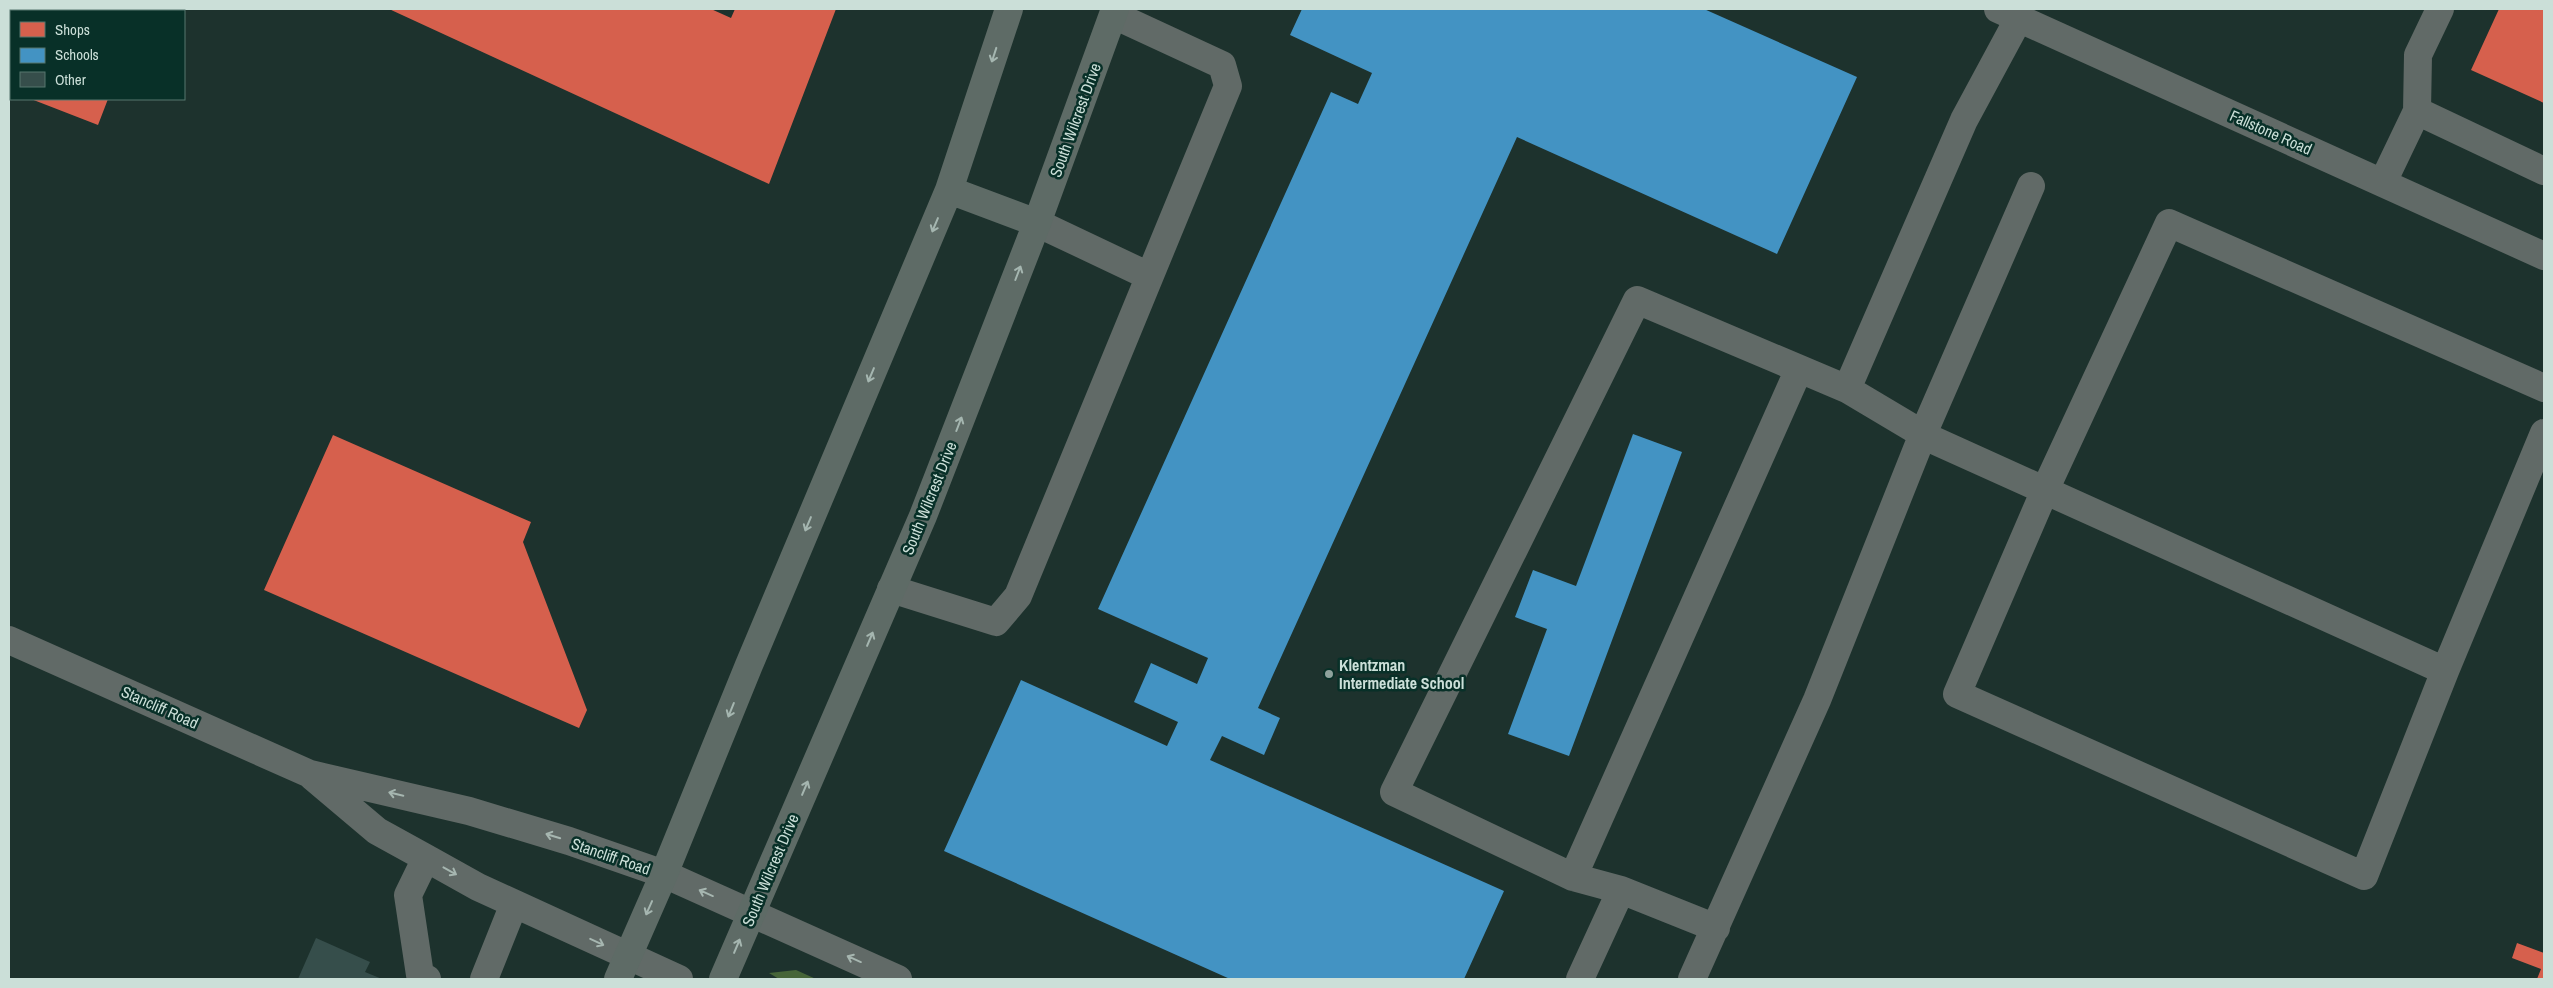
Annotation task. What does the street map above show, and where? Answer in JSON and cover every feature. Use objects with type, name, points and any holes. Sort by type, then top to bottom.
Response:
[{"type":"main road","points":[[623,968],[949,190],[1009,9]]},
{"type":"main road","name":"South Wilcrest Drive","points":[[723,979],[923,516],[1037,223],[1114,12]]},
{"type":"main road","points":[[949,190],[1037,223]]},
{"type":"street","points":[[2383,182],[2417,112],[2418,55],[2440,9]]},
{"type":"street","points":[[891,589],[996,622],[1018,596],[1228,86],[1222,65],[1114,12]]},
{"type":"street","points":[[1848,389],[2008,13]]},
{"type":"street","name":"Fallstone Road","points":[[2008,13],[2544,256]]},
{"type":"street","points":[[2417,112],[2544,171]]},
{"type":"street","points":[[1692,979],[1817,700],[1923,434],[2031,186]]},
{"type":"street","points":[[1037,223],[1149,276]]},
{"type":"street","points":[[2544,388],[2169,223],[2045,490],[1957,694],[2364,876],[2445,671],[2544,433]]},
{"type":"street","points":[[1716,928],[1621,890],[1573,877],[1394,792],[1637,300],[1848,389],[1923,434],[2445,671]]},
{"type":"street","points":[[1573,877],[1799,369]]},
{"type":"street","name":"Stancliff Road","points":[[9,640],[310,774],[469,811],[569,841],[664,874],[898,979]]},
{"type":"street","name":"Stancliff Road","points":[[310,774],[377,831],[514,904],[623,968],[679,979]]},
{"type":"street","points":[[422,978],[408,894],[426,858]]},
{"type":"street","points":[[1580,979],[1621,890]]},
{"type":"street","points":[[484,979],[514,904]]},
{"type":"green space","points":[[796,970],[816,979],[779,979],[769,973]]},
{"type":"building: Shops","points":[[9,9],[140,10],[10,10],[9,90]]},
{"type":"building: Shops","points":[[389,9],[711,9],[731,18],[735,9],[836,9],[769,184]]},
{"type":"building: Shops","points":[[2499,9],[2544,9],[2544,103],[2471,70]]},
{"type":"building: Shops","points":[[34,100],[108,100],[98,125]]},
{"type":"building: Shops","points":[[333,435],[531,522],[523,542],[587,710],[579,728],[264,590]]},
{"type":"building: Shops","points":[[2517,943],[2544,953],[2544,979],[2537,979],[2541,969],[2512,958]]},
{"type":"building: Schools","points":[[1302,9],[1704,9],[1857,77],[1777,254],[1517,137],[1258,708],[1280,718],[1264,755],[1222,736],[1210,760],[1504,891],[1464,979],[1230,979],[944,851],[1021,680],[1167,746],[1178,722],[1134,702],[1151,663],[1197,684],[1208,658],[1098,609],[1331,92],[1358,104],[1372,73],[1290,35]]},
{"type":"building: Schools","points":[[1633,434],[1682,452],[1569,756],[1508,734],[1547,629],[1515,617],[1533,570],[1576,586]]},
{"type":"building: Other","points":[[316,938],[370,962],[365,972],[382,979],[298,979]]},
{"type":"place","name":"Klentzman Intermediate School","points":[[1329,674]]}]
